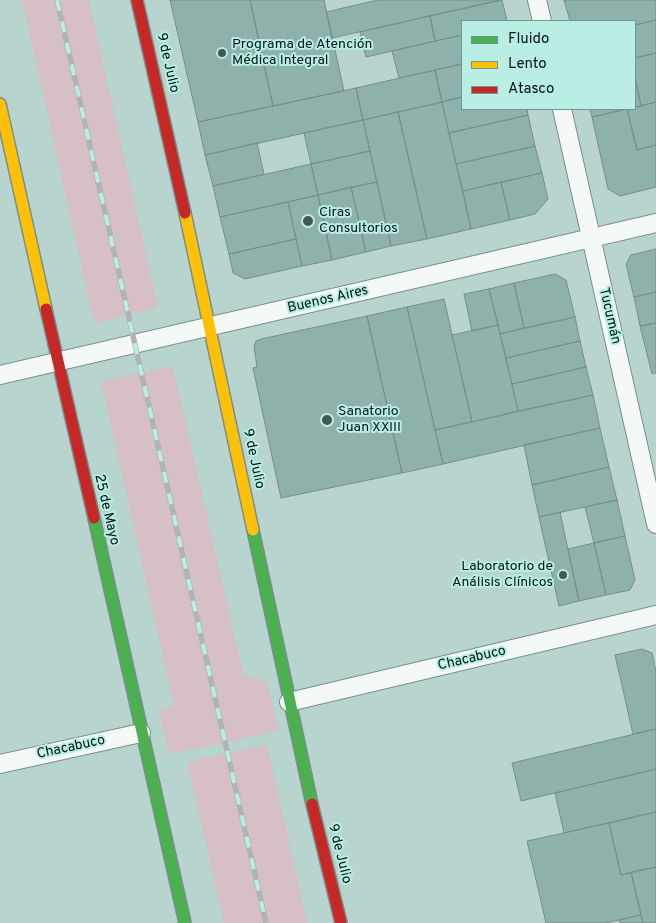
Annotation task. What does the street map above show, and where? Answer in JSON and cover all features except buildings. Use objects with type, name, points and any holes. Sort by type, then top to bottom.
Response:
[{"type":"main road","name":"9 de Julio","points":[[137,0],[210,327],[289,702],[340,923]]},
{"type":"main road","name":"25 de Mayo","points":[[0,104],[185,923]]},
{"type":"street","points":[[537,0],[542,20]]},
{"type":"street","name":"Tucumán","points":[[562,110],[656,524]]},
{"type":"street","name":"Buenos Aires","points":[[0,375],[656,224]]},
{"type":"street","name":"Chacabuco","points":[[289,702],[656,616]]},
{"type":"street","name":"Chacabuco","points":[[0,764],[142,733]]},
{"type":"shaded area","points":[[22,0],[89,0],[158,308],[94,323]]},
{"type":"shaded area","points":[[173,366],[243,674],[268,683],[279,731],[169,754],[159,710],[174,706],[101,381]]},
{"type":"shaded area","points":[[267,744],[307,923],[224,923],[187,762]]},
{"type":"railway","points":[[57,0],[266,923]]},
{"type":"traffic: fast","points":[[94,518],[185,923]]},
{"type":"traffic: fast","points":[[253,530],[312,804]]},
{"type":"traffic: slow","points":[[0,104],[46,309]]},
{"type":"traffic: slow","points":[[185,213],[253,530]]},
{"type":"traffic: jam","points":[[137,0],[185,213]]},
{"type":"traffic: jam","points":[[46,309],[94,518]]},
{"type":"traffic: jam","points":[[312,804],[341,923]]},
{"type":"place","name":"Programa de Atención Médica Integral","points":[[222,53]]},
{"type":"place","name":"Ciras Consultorios","points":[[308,221]]},
{"type":"place","name":"Sanatorio Juan XXIII","points":[[327,420]]},
{"type":"place","name":"Laboratorio de Análisis Clínicos","points":[[563,575]]}]
